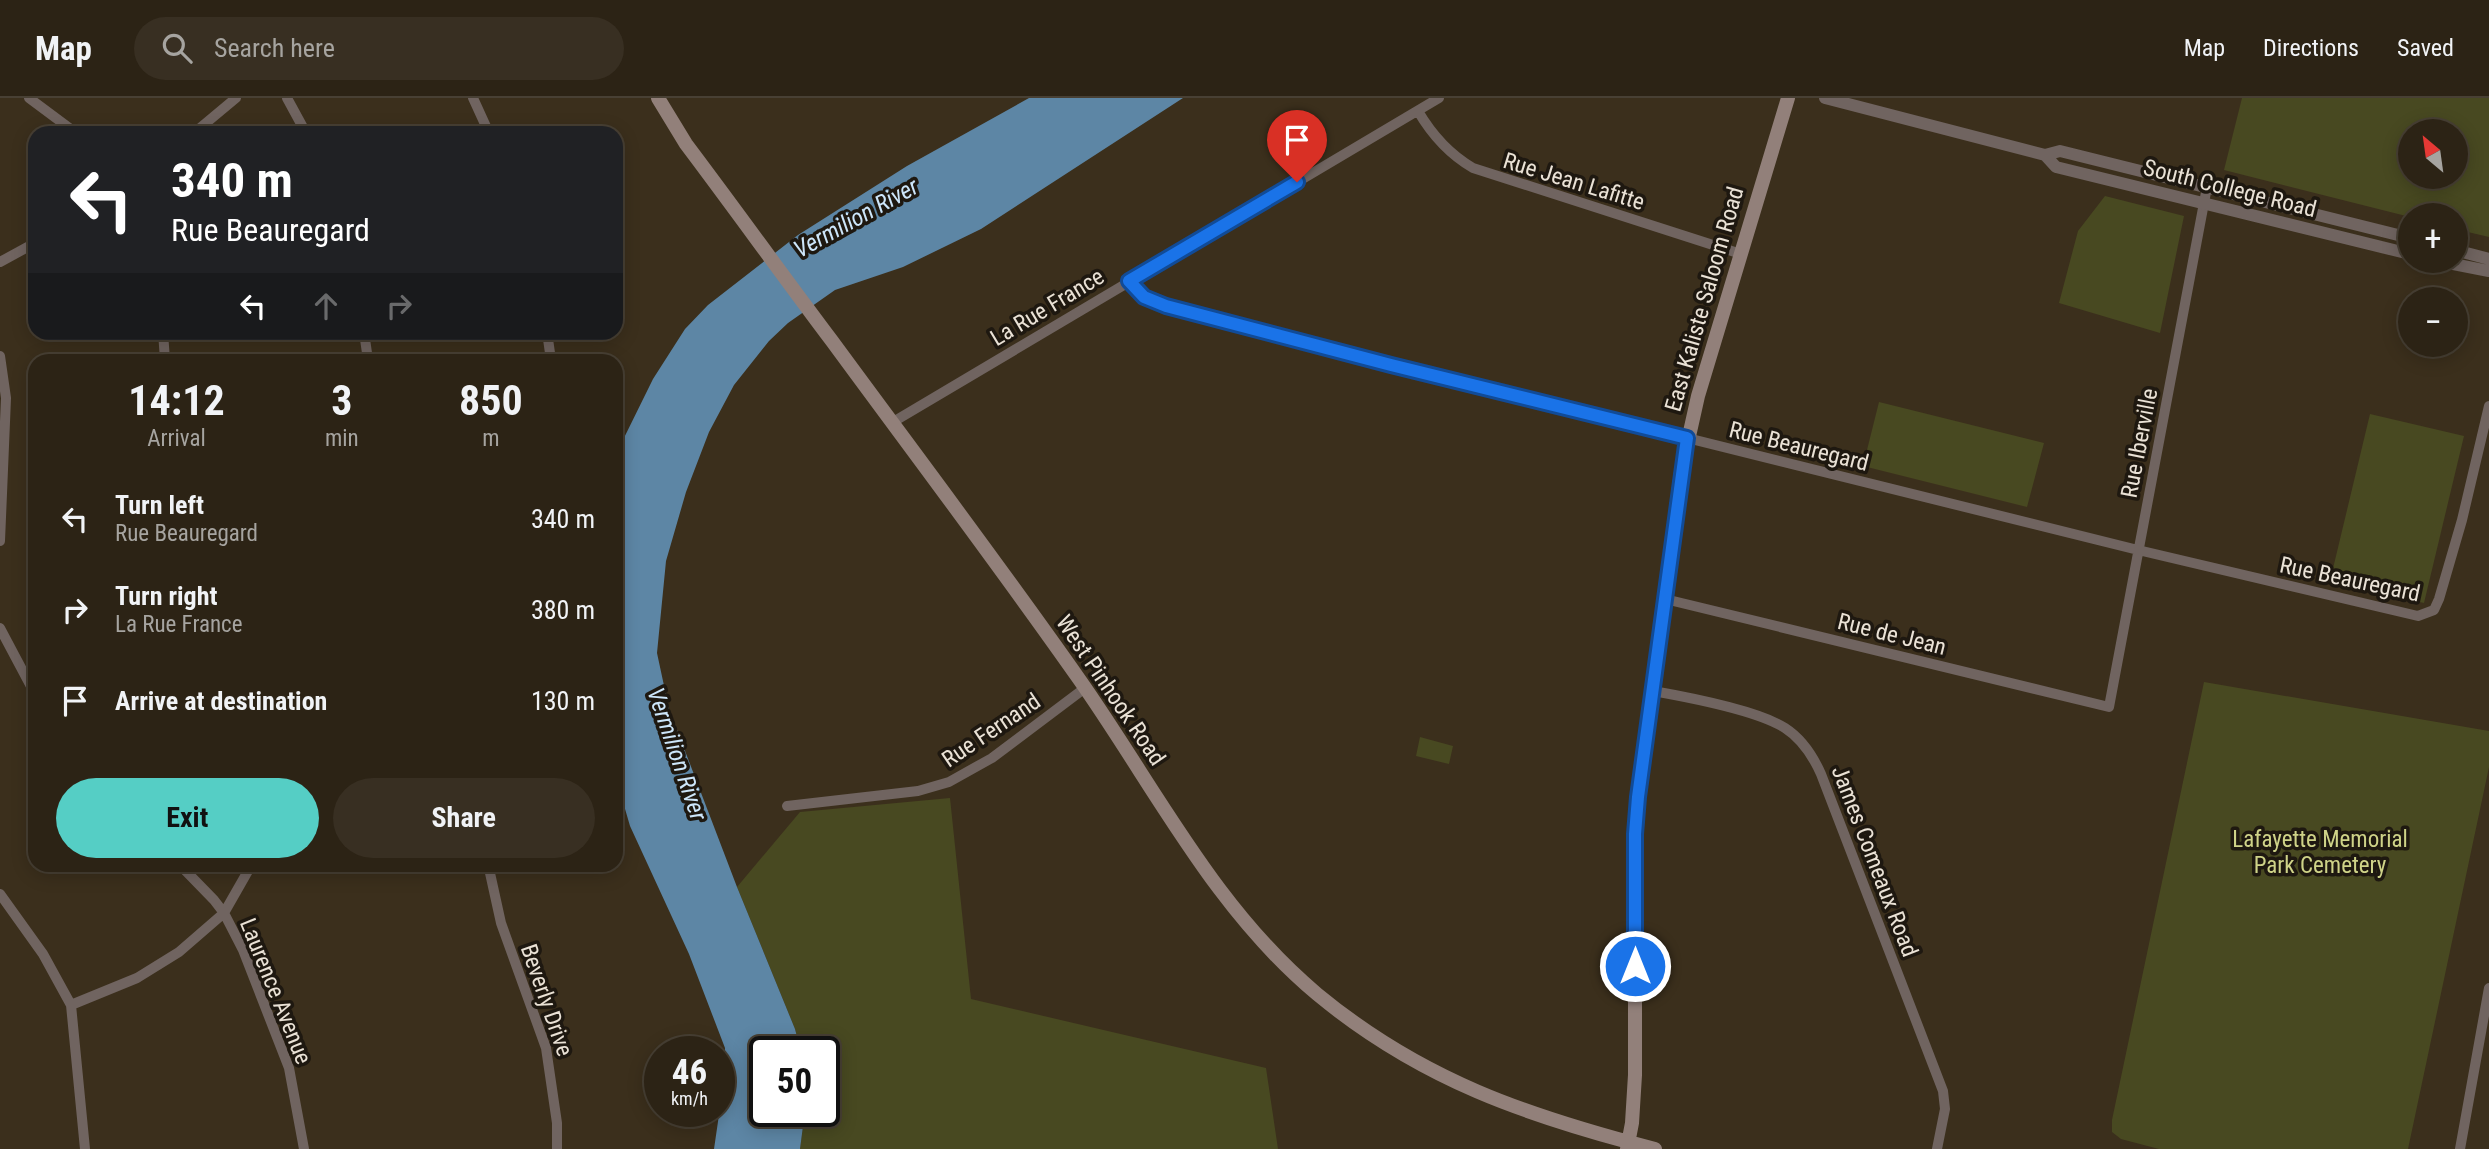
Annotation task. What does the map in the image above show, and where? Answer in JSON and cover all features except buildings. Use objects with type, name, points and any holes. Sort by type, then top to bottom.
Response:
[{"type":"main road","name":"West Pinhook Road","points":[[657,98],[687,144],[1085,688],[1165,813],[1255,935],[1321,997],[1386,1044],[1460,1085],[1522,1111],[1628,1146],[1655,1149]]},
{"type":"main road","name":"East Kaliste Saloom Road","points":[[1628,1146],[1636,1075],[1635,834],[1638,797],[1687,438],[1788,98]]},
{"type":"street","points":[[29,98],[67,126]]},
{"type":"street","points":[[202,126],[236,98]]},
{"type":"street","points":[[286,98],[302,126]]},
{"type":"street","points":[[473,98],[486,126]]},
{"type":"street","name":"La Rue France","points":[[892,422],[1439,98]]},
{"type":"street","name":"South College Road","points":[[1825,98],[2045,155],[2060,151],[2398,235]]},
{"type":"street","name":"Rue Jean Lafitte","points":[[1418,111],[1442,144],[1459,160],[1473,168],[1741,254]]},
{"type":"street","name":"South College Road","points":[[2045,155],[2056,167],[2398,251]]},
{"type":"street","name":"Rue Iberville","points":[[2109,707],[2206,204],[2207,187]]},
{"type":"street","points":[[0,262],[28,247]]},
{"type":"street","points":[[2468,253],[2489,259]]},
{"type":"street","points":[[2468,267],[2489,271]]},
{"type":"street","name":"Rue Beauregard","points":[[1129,281],[1144,297],[1166,306],[1378,362],[2412,616],[2429,613],[2440,599],[2489,407]]},
{"type":"street","points":[[0,356],[6,398],[0,541]]},
{"type":"street","name":"Rue de Jean","points":[[1665,600],[2109,707]]},
{"type":"street","points":[[0,628],[28,681]]},
{"type":"street","name":"Rue Fernand","points":[[787,806],[918,791],[941,785],[967,774],[992,758],[1085,688]]},
{"type":"street","name":"James Comeaux Road","points":[[1653,691],[1681,696],[1773,722],[1794,735],[1809,751],[1821,774],[1943,1091],[1945,1109],[1937,1149]]},
{"type":"street","name":"Laurence Avenue","points":[[187,872],[214,900],[243,950],[280,1041],[294,1089],[304,1149]]},
{"type":"street","points":[[71,1005],[158,967],[224,914],[248,872]]},
{"type":"street","name":"Beverly Drive","points":[[490,872],[501,923],[546,1048],[556,1111],[558,1149]]},
{"type":"street","points":[[0,894],[43,954],[71,1005],[85,1149]]},
{"type":"street","points":[[2460,1149],[2489,988]]},
{"type":"green space","points":[[2242,98],[2489,98],[2489,237],[2468,232],[2468,203],[2398,203],[2398,214],[2224,170]]},
{"type":"green space","points":[[2105,196],[2184,216],[2160,333],[2059,303],[2078,231]]},
{"type":"green space","points":[[1879,402],[2044,443],[2027,507],[1863,466]]},
{"type":"green space","points":[[2370,414],[2464,436],[2424,603],[2330,581]]},
{"type":"green space","name":"Lafayette Memorial Park Cemetery","points":[[2204,682],[2489,731],[2489,767],[2408,1149],[2159,1149],[2121,1139],[2112,1132],[2112,1120]]},
{"type":"green space","points":[[1420,737],[1453,746],[1449,764],[1416,756]]},
{"type":"green space","points":[[950,798],[971,999],[1266,1068],[1278,1149],[800,1149],[803,1127],[840,1127],[840,1036],[797,1036],[737,887],[800,812]]},
{"type":"water","name":"Vermilion River","points":[[1029,98],[1183,98],[981,229],[903,267],[835,290],[788,323],[769,341],[734,385],[709,432],[686,492],[666,561],[657,653],[669,709],[797,1036],[749,1036],[749,1127],[803,1127],[800,1149],[714,1149],[717,1127],[735,1127],[735,1036],[720,1036],[689,954],[630,826],[623,802],[623,440],[653,379],[685,329],[708,305],[798,235],[907,166]]},
{"type":"route","points":[[1297,182],[1129,281],[1139,293],[1157,304],[1687,438],[1638,797],[1635,834],[1635,966]]}]
